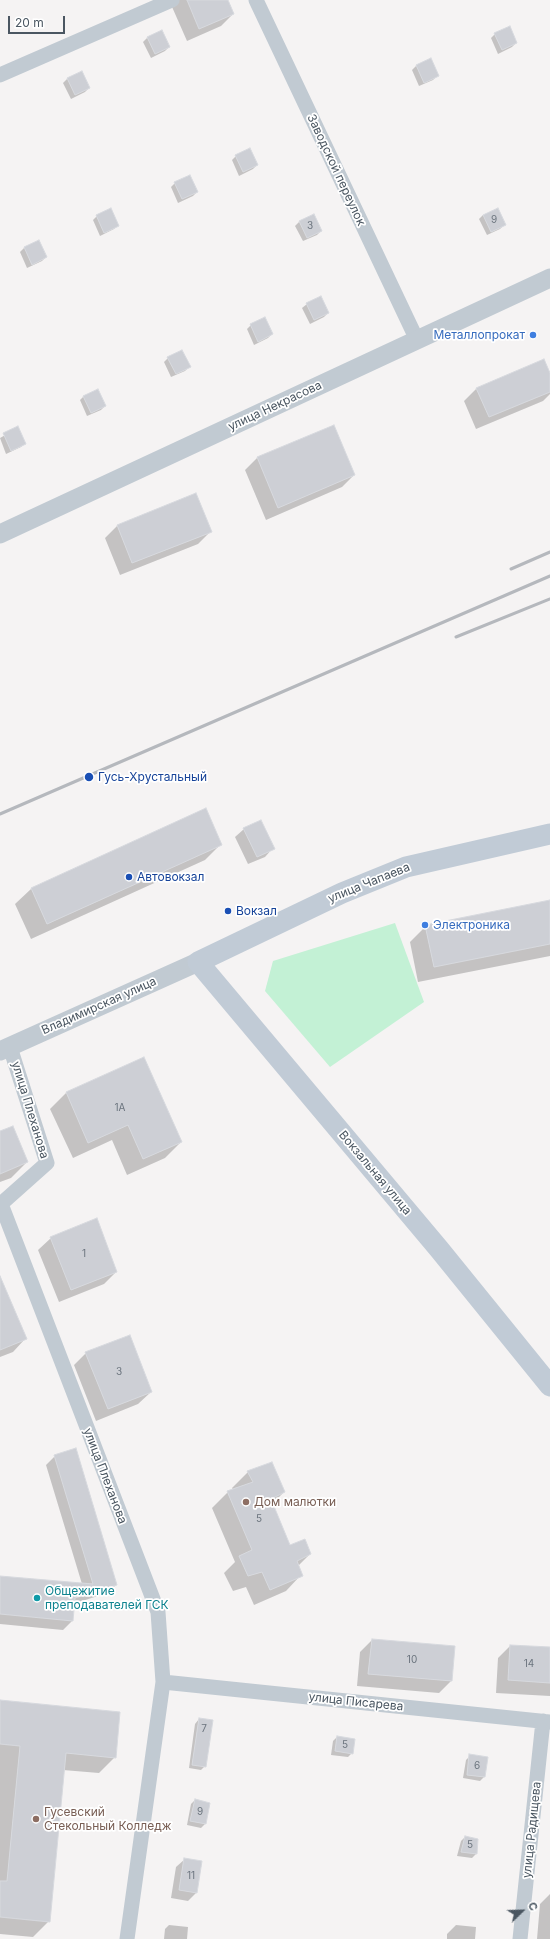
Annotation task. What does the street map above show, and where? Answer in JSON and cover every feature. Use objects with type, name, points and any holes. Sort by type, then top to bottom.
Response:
[{"type":"main road","name":"улица Чапаева","points":[[198,962],[342,893],[406,867],[550,834]]},
{"type":"main road","name":"Вокзальная улица","points":[[198,962],[440,1249],[550,1386]]},
{"type":"street","points":[[0,74],[172,0]]},
{"type":"street","name":"Заводской переулок","points":[[256,0],[417,340]]},
{"type":"street","name":"улица Некрасова","points":[[0,534],[550,278]]},
{"type":"street","name":"Владимирская улица","points":[[5,1049],[198,962]]},
{"type":"street","name":"улица Плеханова","points":[[5,1049],[47,1163],[1,1204],[158,1612],[163,1682],[127,1939]]},
{"type":"street","name":"улица Писарева","points":[[163,1682],[547,1721]]},
{"type":"street","name":"улица Радищева","points":[[520,1939],[547,1721]]},
{"type":"green space","points":[[395,923],[424,1002],[330,1067],[265,991],[273,961]]},
{"type":"building","points":[[187,0],[228,0],[234,14],[199,29]]},
{"type":"building","points":[[510,26],[517,43],[502,50],[494,33]]},
{"type":"building","points":[[162,30],[170,47],[155,54],[147,37]]},
{"type":"building","points":[[431,58],[439,76],[424,83],[416,65]]},
{"type":"building","points":[[82,71],[90,88],[75,95],[67,78]]},
{"type":"building","points":[[250,148],[258,165],[243,172],[235,155]]},
{"type":"building","points":[[190,175],[198,192],[182,199],[174,182]]},
{"type":"building","points":[[111,208],[119,226],[104,233],[96,215]]},
{"type":"building","points":[[498,208],[506,225],[491,232],[483,215]]},
{"type":"building","points":[[314,214],[322,231],[307,238],[299,221]]},
{"type":"building","points":[[39,240],[47,257],[32,265],[24,247]]},
{"type":"building","points":[[321,296],[329,313],[314,320],[306,303]]},
{"type":"building","points":[[265,317],[273,334],[258,342],[250,324]]},
{"type":"building","points":[[182,350],[191,367],[176,374],[167,357]]},
{"type":"building","points":[[544,359],[550,373],[550,392],[489,417],[476,388]]},
{"type":"building","points":[[98,389],[106,406],[91,413],[83,396]]},
{"type":"building","points":[[334,425],[355,475],[278,508],[257,457]]},
{"type":"building","points":[[18,426],[26,444],[11,451],[3,433]]},
{"type":"building","points":[[196,493],[212,532],[132,563],[117,525]]},
{"type":"building","name":"Гусь-Хрустальный","points":[[206,808],[222,845],[47,924],[31,888]]},
{"type":"building","points":[[261,820],[275,849],[257,857],[243,828]]},
{"type":"building","points":[[550,900],[550,944],[434,967],[425,925]]},
{"type":"building","points":[[144,1057],[182,1142],[143,1159],[128,1125],[88,1143],[66,1092]]},
{"type":"building","points":[[13,1126],[28,1162],[0,1174],[0,1131]]},
{"type":"building","points":[[97,1218],[117,1272],[71,1290],[50,1237]]},
{"type":"building","points":[[0,1276],[27,1339],[0,1350]]},
{"type":"building","points":[[130,1335],[152,1392],[108,1409],[85,1352]]},
{"type":"building","points":[[76,1448],[117,1585],[75,1598],[73,1621],[0,1614],[0,1576],[93,1584],[54,1455]]},
{"type":"building","points":[[272,1462],[285,1492],[271,1499],[290,1545],[305,1539],[311,1554],[297,1561],[303,1576],[270,1590],[262,1572],[248,1576],[239,1556],[252,1550],[227,1491],[253,1482],[247,1471]]},
{"type":"building","points":[[372,1639],[455,1646],[452,1681],[368,1674]]},
{"type":"building","points":[[510,1645],[550,1647],[550,1683],[508,1680]]},
{"type":"building","name":"Гусевский Стекольный Колледж","points":[[0,1700],[120,1712],[116,1758],[66,1753],[50,1922],[0,1917],[0,1881],[7,1881],[20,1746],[0,1744]]},
{"type":"building","points":[[199,1718],[213,1720],[206,1767],[192,1765]]},
{"type":"building","points":[[337,1736],[355,1739],[353,1754],[335,1751]]},
{"type":"building","points":[[469,1754],[488,1757],[485,1777],[467,1775]]},
{"type":"building","points":[[195,1799],[210,1803],[206,1824],[190,1821]]},
{"type":"building","points":[[465,1836],[478,1839],[477,1854],[461,1852]]},
{"type":"building","points":[[184,1858],[202,1861],[197,1893],[179,1890]]},
{"type":"railway","points":[[511,569],[550,552]]},
{"type":"railway","points":[[0,814],[550,576]]},
{"type":"railway","points":[[456,637],[550,599]]},
{"type":"place","name":"Металлопрокат","points":[[533,335]]},
{"type":"place","name":"Гусь-Хрустальный","points":[[89,777]]},
{"type":"place","name":"Автовокзал","points":[[129,877]]},
{"type":"place","name":"Вокзал","points":[[228,911]]},
{"type":"place","name":"Электроника","points":[[425,925]]},
{"type":"place","name":"Дом малютки","points":[[246,1502]]},
{"type":"place","name":"Общежитие преподавателей ГСК","points":[[37,1598]]},
{"type":"place","name":"Гусевский Стекольный Колледж","points":[[36,1819]]}]
